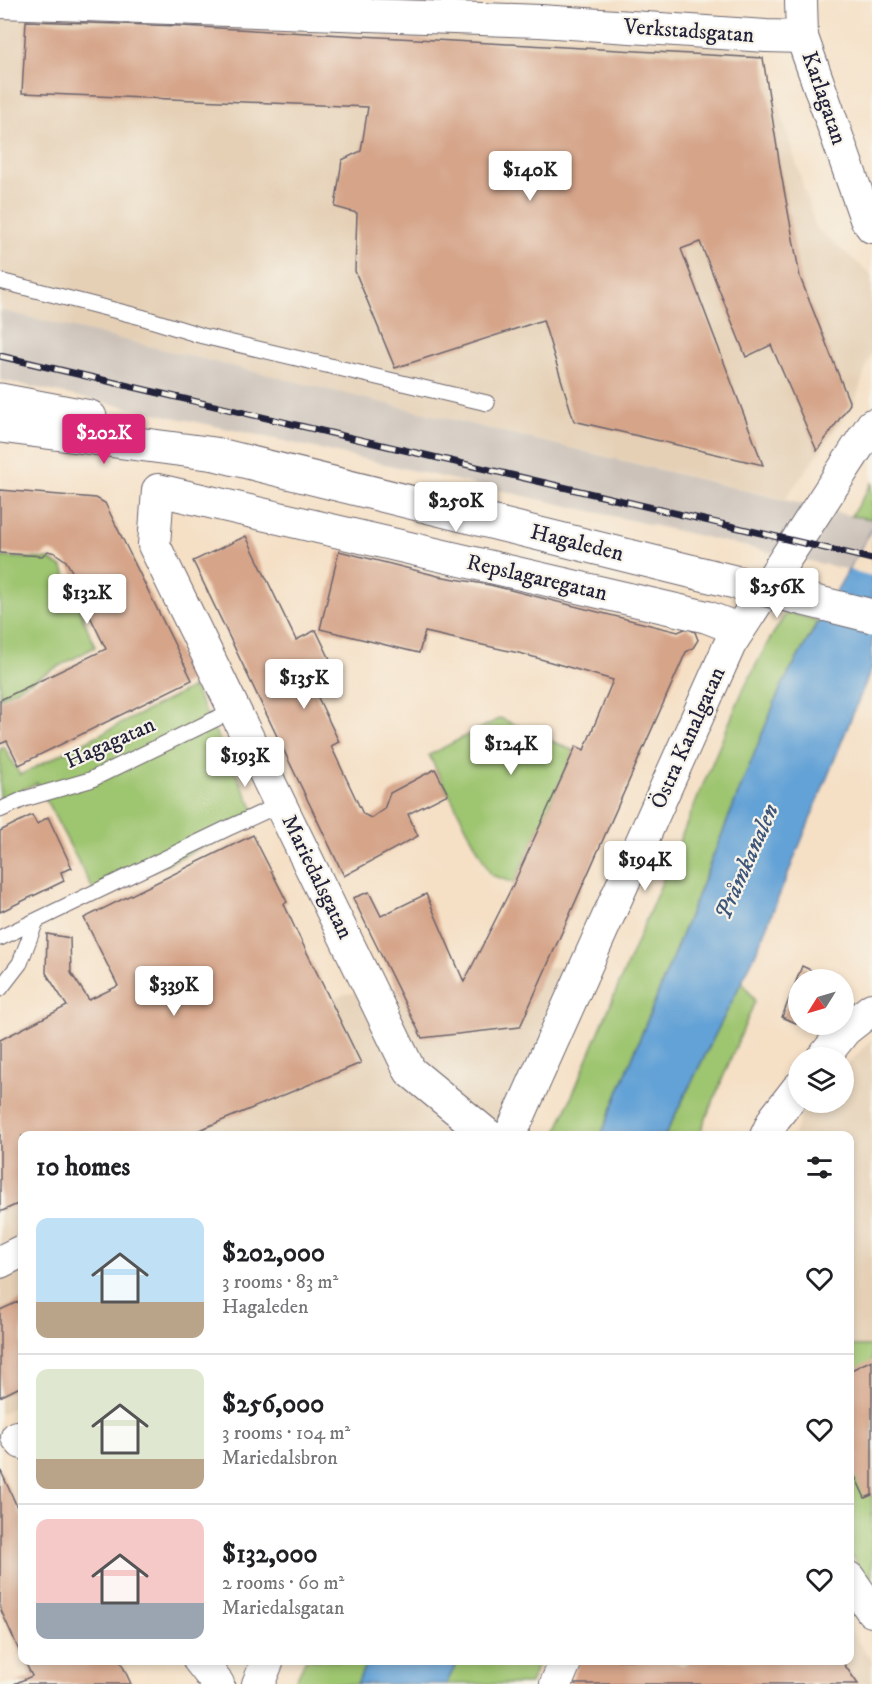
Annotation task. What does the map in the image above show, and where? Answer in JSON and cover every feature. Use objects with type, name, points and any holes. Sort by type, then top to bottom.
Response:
[{"type":"street","name":"Karlagatan","points":[[801,0],[802,37],[866,219],[872,227]]},
{"type":"street","name":"Verkstadsgatan","points":[[0,2],[540,10],[766,36],[802,37]]},
{"type":"street","name":"Hagaleden","points":[[0,400],[163,432],[215,454]]},
{"type":"street","name":"Östra Kanalgatan","points":[[512,1131],[730,644],[872,425]]},
{"type":"street","name":"Hagaleden","points":[[0,426],[215,454],[872,616]]},
{"type":"street","name":"Repslagaregatan","points":[[158,490],[706,618],[738,629]]},
{"type":"street","name":"Mariedalsgatan","points":[[158,490],[154,545],[410,1071],[483,1131]]},
{"type":"street","points":[[832,1047],[845,1030],[872,1009]]},
{"type":"street","points":[[768,1131],[774,1119],[788,1101]]},
{"type":"street","points":[[0,1262],[18,1253]]},
{"type":"street","points":[[854,1585],[872,1611]]},
{"type":"street","points":[[203,1665],[218,1684]]},
{"type":"street","points":[[258,1684],[266,1665]]},
{"type":"street","points":[[556,1684],[564,1665]]},
{"type":"lane","points":[[0,281],[141,317],[203,336],[487,403]]},
{"type":"lane","name":"Hagagatan","points":[[0,810],[24,799],[90,780],[234,710]]},
{"type":"lane","points":[[0,938],[281,804]]},
{"type":"lane","points":[[0,989],[20,963],[36,921]]},
{"type":"shaded area","points":[[0,13],[357,26],[761,47],[816,228],[872,275],[872,350],[854,404],[785,499],[0,310]]},
{"type":"shaded area","points":[[0,310],[851,516],[872,519],[872,529],[849,570],[271,438],[0,380]]},
{"type":"shaded area","points":[[562,966],[512,1131],[21,1131],[345,994]]},
{"type":"shaded area","points":[[872,1039],[872,1346],[854,1346],[854,1131],[795,1131],[802,1113],[854,1113],[854,1058]]},
{"type":"shaded area","points":[[18,1132],[18,1405],[0,1414],[0,1140]]},
{"type":"shaded area","points":[[854,1636],[872,1661],[872,1684],[759,1684],[745,1665],[854,1665]]},
{"type":"green space","points":[[872,483],[872,519],[851,516]]},
{"type":"green space","points":[[0,557],[49,559],[63,568],[95,647],[0,698]]},
{"type":"green space","points":[[787,612],[818,621],[781,687],[603,1131],[557,1131],[743,690],[768,642]]},
{"type":"green space","points":[[193,687],[259,820],[97,897],[37,783],[0,799],[0,749],[4,747],[20,775]]},
{"type":"green space","points":[[500,718],[574,751],[514,883],[491,875],[429,755]]},
{"type":"green space","points":[[742,981],[755,1001],[701,1131],[667,1131]]},
{"type":"green space","points":[[854,1346],[872,1346],[872,1585],[854,1559]]},
{"type":"green space","points":[[303,1665],[365,1665],[357,1684],[294,1684]]},
{"type":"green space","points":[[456,1665],[537,1665],[530,1684],[446,1684]]},
{"type":"water","name":"Pråmkanalen","points":[[872,529],[872,667],[755,955],[667,1131],[603,1131],[781,687]]},
{"type":"water","points":[[365,1665],[456,1665],[446,1684],[357,1684]]},
{"type":"pier","points":[[872,529],[872,576],[849,570]]},
{"type":"building","points":[[26,21],[181,26],[763,58],[800,277],[850,404],[817,451],[771,345],[746,357],[700,242],[681,249],[763,465],[574,421],[543,320],[395,368],[355,271],[357,213],[335,207],[342,160],[361,151],[368,107],[22,93]]},
{"type":"building","points":[[0,490],[96,498],[105,503],[192,680],[19,765],[7,741],[0,744],[0,700],[106,649],[82,600],[87,597],[66,561],[48,551],[42,556],[0,553]]},
{"type":"building","points":[[246,536],[296,640],[316,630],[338,676],[313,687],[339,742],[331,746],[363,814],[371,818],[384,809],[390,793],[435,769],[448,794],[408,814],[418,836],[344,876],[193,561]]},
{"type":"building","points":[[339,551],[438,576],[490,585],[678,632],[687,628],[695,632],[698,640],[693,648],[686,652],[520,1027],[422,1038],[353,898],[369,892],[381,916],[426,894],[464,982],[514,883],[576,746],[584,750],[613,680],[523,654],[425,632],[419,653],[320,629]]},
{"type":"building","points":[[32,815],[37,824],[48,817],[72,868],[61,872],[64,881],[0,912],[0,831]]},
{"type":"building","points":[[253,835],[287,902],[284,904],[295,928],[361,1063],[197,1131],[18,1131],[18,1204],[0,1212],[0,1040],[67,1006],[46,973],[47,934],[70,938],[71,973],[89,1000],[118,986],[84,918]]},
{"type":"building","points":[[788,1002],[788,1020],[782,1017]]},
{"type":"building","points":[[18,1302],[18,1388],[0,1397],[0,1310]]},
{"type":"building","points":[[872,1360],[872,1495],[865,1498],[854,1474],[854,1369]]},
{"type":"building","points":[[0,1469],[18,1509],[18,1648],[0,1608]]},
{"type":"building","points":[[26,1665],[122,1665],[131,1684],[14,1684],[32,1676]]},
{"type":"building","points":[[578,1665],[845,1665],[858,1684],[570,1684]]},
{"type":"railway","points":[[0,356],[872,559]]}]
